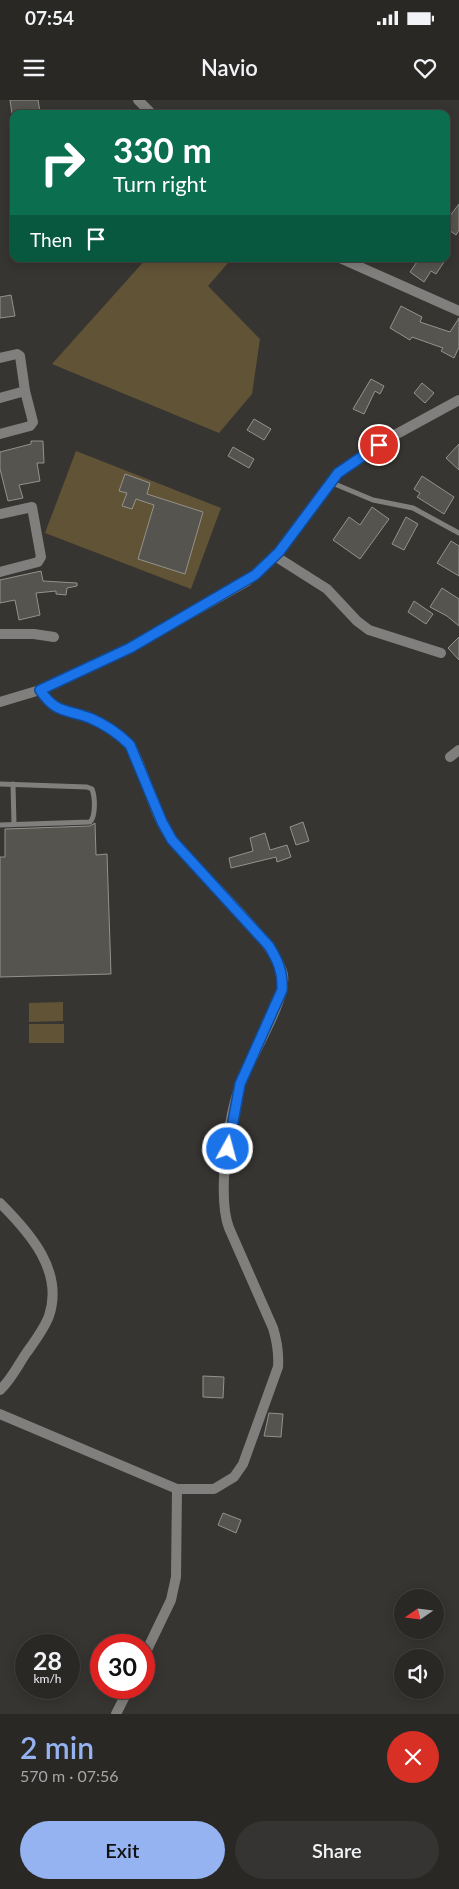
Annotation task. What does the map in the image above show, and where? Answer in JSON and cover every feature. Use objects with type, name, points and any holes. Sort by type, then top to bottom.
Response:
[{"type":"street","points":[[138,100],[148,110]]},
{"type":"street","points":[[349,262],[459,311]]},
{"type":"street","points":[[0,358],[17,354],[20,356],[25,391],[33,424],[0,434]]},
{"type":"street","points":[[0,398],[25,391]]},
{"type":"street","points":[[0,702],[40,690],[159,633],[246,582],[275,556],[330,482],[350,463],[459,400]]},
{"type":"street","points":[[0,514],[32,507],[41,557],[38,562],[0,572]]},
{"type":"street","points":[[275,556],[327,589],[369,630],[441,653]]},
{"type":"street","points":[[0,634],[34,634],[54,637]]},
{"type":"street","points":[[0,1414],[177,1489],[214,1489],[234,1478],[243,1464],[278,1367],[278,1343],[229,1228],[223,1200],[230,1132],[240,1084],[282,990],[283,975],[269,946],[172,840],[162,822],[130,745],[121,736],[96,720],[53,707],[40,690]]},
{"type":"street","points":[[450,757],[459,750]]},
{"type":"street","points":[[0,1203],[28,1234],[39,1250],[51,1275],[54,1291],[48,1317],[41,1332],[0,1390]]},
{"type":"street","points":[[155,1634],[171,1600],[176,1577],[177,1489]]},
{"type":"street","points":[[116,1714],[123,1699]]},
{"type":"lane","points":[[330,482],[373,500],[412,508],[459,532]]},
{"type":"lane","points":[[0,784],[87,787],[92,789],[94,798],[93,820],[90,822],[0,825]]},
{"type":"lane","points":[[13,784],[14,824]]},
{"type":"shaded area","points":[[143,262],[228,262],[208,286],[260,339],[252,394],[219,433],[52,364]]},
{"type":"shaded area","points":[[76,451],[221,508],[191,589],[45,533]]},
{"type":"shaded area","points":[[63,1002],[63,1021],[29,1022],[29,1003]]},
{"type":"shaded area","points":[[29,1024],[64,1024],[64,1043],[29,1043]]},
{"type":"building","points":[[10,100],[38,100],[40,110],[11,110]]},
{"type":"building","points":[[459,204],[459,230],[456,235],[450,231],[450,216]]},
{"type":"building","points":[[417,262],[444,262],[436,274],[431,271],[424,282],[410,272]]},
{"type":"building","points":[[11,295],[15,316],[0,318],[0,297]]},
{"type":"building","points":[[401,306],[422,317],[420,322],[450,332],[459,318],[459,347],[454,358],[441,351],[443,348],[412,337],[410,340],[390,328]]},
{"type":"building","points":[[371,379],[384,386],[380,394],[375,391],[364,414],[353,409]]},
{"type":"building","points":[[422,383],[434,393],[425,403],[414,393]]},
{"type":"building","points":[[254,419],[271,429],[264,440],[247,430]]},
{"type":"building","points":[[31,441],[43,441],[44,463],[37,463],[40,481],[19,485],[23,498],[8,501],[0,469],[0,452],[31,444]]},
{"type":"building","points":[[459,444],[459,470],[446,458]]},
{"type":"building","points":[[233,447],[254,459],[249,468],[228,456]]},
{"type":"building","points":[[125,474],[150,483],[147,494],[203,512],[185,574],[138,559],[154,505],[136,499],[132,509],[122,506],[127,493],[119,491]]},
{"type":"building","points":[[422,476],[454,497],[444,514],[417,497],[420,493],[414,489]]},
{"type":"building","points":[[372,507],[389,519],[360,559],[333,540],[349,517],[360,525]]},
{"type":"building","points":[[406,517],[418,524],[404,550],[392,544]]},
{"type":"building","points":[[451,541],[459,546],[459,576],[437,563]]},
{"type":"building","points":[[41,571],[43,581],[77,583],[77,586],[67,588],[66,595],[56,594],[56,591],[36,593],[40,615],[19,620],[15,600],[0,603],[0,580]]},
{"type":"building","points":[[442,588],[459,599],[459,626],[447,616],[430,607]]},
{"type":"building","points":[[414,601],[433,614],[426,624],[408,612]]},
{"type":"building","points":[[459,637],[459,660],[448,648]]},
{"type":"building","points":[[303,822],[309,841],[296,845],[290,827]]},
{"type":"building","points":[[95,823],[96,855],[107,854],[111,974],[0,977],[0,857],[5,857],[5,829],[90,826]]},
{"type":"building","points":[[265,833],[270,850],[287,845],[291,857],[277,862],[276,857],[231,868],[229,858],[253,851],[250,838]]},
{"type":"building","points":[[203,1376],[224,1377],[223,1398],[203,1397]]},
{"type":"building","points":[[269,1413],[283,1414],[281,1437],[264,1436]]},
{"type":"building","points":[[223,1513],[241,1520],[236,1533],[218,1525]]},
{"type":"route","points":[[228,1149],[240,1084],[282,990],[283,975],[277,960],[269,946],[172,840],[162,822],[130,745],[121,736],[96,720],[53,707],[40,690],[159,633],[246,582],[264,568],[286,544],[338,473],[379,445]]}]
